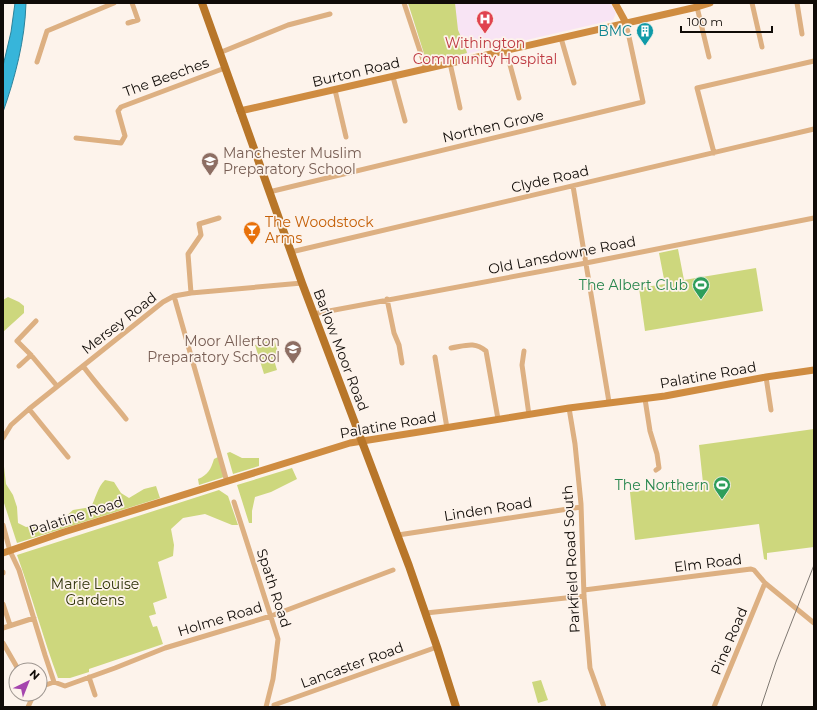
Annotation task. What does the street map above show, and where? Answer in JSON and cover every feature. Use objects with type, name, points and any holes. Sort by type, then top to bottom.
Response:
[{"type":"main road","name":"Barlow Moor Road","points":[[202,3],[313,314],[398,535],[438,647],[456,707]]},
{"type":"main road","points":[[615,3],[626,23]]},
{"type":"main road","name":"Burton Road","points":[[240,111],[710,3]]},
{"type":"main road","name":"Palatine Road","points":[[6,552],[340,446],[569,408],[609,402],[645,399],[766,377],[814,370]]},
{"type":"street","points":[[37,62],[47,31],[114,3]]},
{"type":"street","points":[[128,23],[138,20],[132,3]]},
{"type":"street","points":[[404,3],[426,69]]},
{"type":"street","points":[[752,3],[762,47]]},
{"type":"street","points":[[797,3],[802,34]]},
{"type":"street","points":[[697,7],[709,57]]},
{"type":"street","points":[[219,53],[288,25],[330,14]]},
{"type":"street","name":"Northen Grove","points":[[269,192],[643,102],[626,23]]},
{"type":"street","points":[[561,38],[574,83]]},
{"type":"street","points":[[506,50],[519,98]]},
{"type":"street","points":[[714,153],[697,88],[814,60]]},
{"type":"street","points":[[450,63],[460,108]]},
{"type":"street","name":"The Beeches","points":[[76,138],[121,142],[125,136],[118,111],[121,107],[225,68]]},
{"type":"street","points":[[393,76],[405,121]]},
{"type":"street","points":[[335,90],[346,136]]},
{"type":"street","name":"Clyde Road","points":[[291,252],[814,129]]},
{"type":"street","points":[[573,186],[609,402]]},
{"type":"street","points":[[191,293],[188,254],[201,234],[199,224],[219,218]]},
{"type":"street","name":"Old Lansdowne Road","points":[[313,314],[586,263],[814,218]]},
{"type":"street","name":"Mersey Road","points":[[3,438],[11,425],[29,409],[158,306],[174,296],[191,293],[302,283]]},
{"type":"street","points":[[174,296],[227,482]]},
{"type":"street","points":[[387,299],[402,363]]},
{"type":"street","points":[[36,321],[17,341],[57,386]]},
{"type":"street","points":[[451,348],[470,344],[479,346],[486,351],[498,419]]},
{"type":"street","points":[[524,351],[522,365],[529,415]]},
{"type":"street","points":[[19,366],[31,355]]},
{"type":"street","points":[[435,357],[447,428]]},
{"type":"street","points":[[83,366],[126,420]]},
{"type":"street","points":[[766,377],[771,410]]},
{"type":"street","points":[[645,399],[650,432],[657,454],[659,468],[656,470]]},
{"type":"street","name":"Parkfield Road South","points":[[569,408],[575,444],[581,507],[584,596],[590,668],[604,707]]},
{"type":"street","points":[[29,409],[68,456]]},
{"type":"street","name":"Spath Road","points":[[234,502],[278,639],[273,679],[266,707]]},
{"type":"street","name":"Linden Road","points":[[398,535],[581,507]]},
{"type":"street","points":[[3,525],[6,552],[19,570],[54,682],[48,684]]},
{"type":"street","name":"Elm Road","points":[[584,590],[751,569],[754,570],[765,583],[814,624]]},
{"type":"street","name":"Holme Road","points":[[54,682],[65,686],[166,648],[271,616],[393,570]]},
{"type":"street","name":"Pine Road","points":[[714,707],[765,583]]},
{"type":"street","points":[[426,613],[584,596]]},
{"type":"street","points":[[3,604],[10,625]]},
{"type":"street","points":[[3,628],[34,618]]},
{"type":"street","points":[[3,643],[14,662]]},
{"type":"street","name":"Lancaster Road","points":[[274,706],[438,647]]},
{"type":"street","points":[[89,677],[95,695]]},
{"type":"shaded area","name":"Withington Community Hospital","points":[[408,3],[610,3],[616,13],[613,20],[427,63]]},
{"type":"green space","points":[[408,3],[455,3],[458,30],[467,53],[427,63]]},
{"type":"green space","name":"The Albert Club","points":[[678,249],[684,280],[756,268],[763,311],[645,331],[639,288],[665,284],[659,253]]},
{"type":"green space","points":[[8,297],[24,306],[24,313],[3,332],[3,300]]},
{"type":"green space","points":[[274,339],[280,358],[274,360],[277,370],[264,374],[255,345]]},
{"type":"green space","name":"The Northern","points":[[814,429],[814,547],[767,553],[767,560],[764,559],[759,524],[635,540],[630,492],[703,483],[699,445]]},
{"type":"green space","points":[[230,452],[242,458],[259,458],[259,466],[233,474],[227,453]]},
{"type":"green space","points":[[218,457],[224,477],[199,485],[198,479],[207,474],[214,459]]},
{"type":"green space","points":[[3,458],[6,484],[13,495],[17,507],[18,523],[26,527],[64,518],[73,510],[91,507],[98,490],[105,480],[114,482],[121,493],[129,498],[144,489],[156,486],[160,498],[17,543],[3,500]]},
{"type":"green space","points":[[292,468],[297,479],[271,492],[255,497],[252,511],[252,523],[249,523],[237,485]]},
{"type":"green space","name":"Marie Louise Gardens","points":[[219,490],[228,496],[238,525],[232,525],[205,514],[183,518],[171,529],[174,545],[173,556],[158,562],[167,598],[153,603],[156,614],[149,616],[153,627],[157,626],[163,644],[89,669],[89,672],[70,678],[58,678],[17,555]]},
{"type":"green space","points":[[541,680],[548,700],[538,703],[532,682]]},
{"type":"water","points":[[15,3],[26,3],[24,31],[12,86],[3,112],[3,66],[11,32]]},
{"type":"tram line","points":[[761,707],[776,662],[814,565]]},
{"type":"place","name":"Withington Community Hospital","points":[[485,34]]},
{"type":"place","name":"BMC","points":[[645,46]]},
{"type":"place","name":"Manchester Muslim Preparatory School","points":[[210,176]]},
{"type":"place","name":"The Woodstock Arms","points":[[252,245]]},
{"type":"place","name":"The Albert Club","points":[[701,300]]},
{"type":"place","name":"Moor Allerton Preparatory School","points":[[293,364]]},
{"type":"place","name":"The Northern","points":[[722,500]]}]
